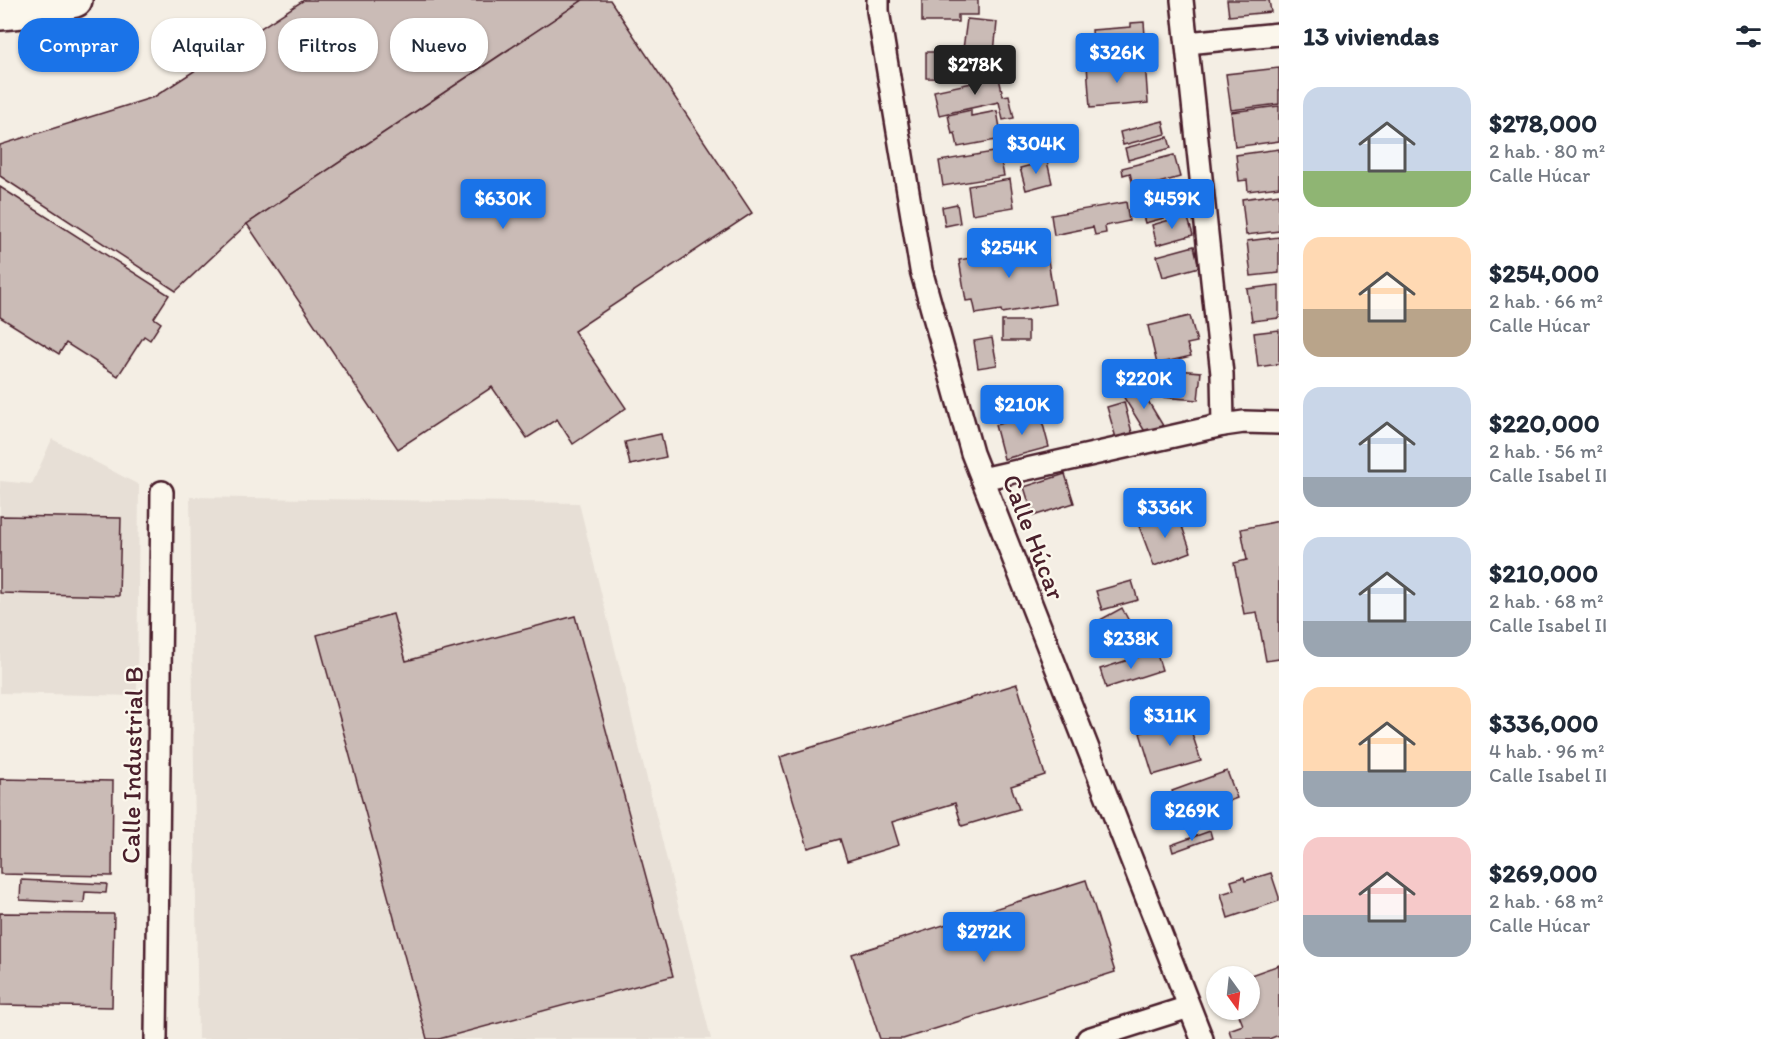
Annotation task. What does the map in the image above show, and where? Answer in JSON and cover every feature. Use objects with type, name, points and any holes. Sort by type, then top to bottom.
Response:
[{"type":"highway","points":[[0,13],[23,11],[75,0]]},
{"type":"street","name":"Calle Húcar","points":[[878,0],[921,270],[972,453],[1202,1039]]},
{"type":"street","points":[[1182,0],[1222,374],[1223,425]]},
{"type":"street","points":[[1187,43],[1279,34]]},
{"type":"street","points":[[982,479],[1223,425],[1244,422],[1279,423]]},
{"type":"street","name":"Calle Industrial B","points":[[156,1039],[162,492]]},
{"type":"street","points":[[1088,1039],[1189,1007]]},
{"type":"shaded area","points":[[52,439],[139,485],[137,696],[0,693],[0,481],[32,484]]},
{"type":"shaded area","points":[[190,497],[579,503],[711,1039],[198,1039]]},
{"type":"building","points":[[304,0],[583,0],[488,63],[488,18],[390,18],[390,72],[475,72],[247,224],[176,291],[0,176],[0,145],[154,97],[193,72],[266,72],[266,25]]},
{"type":"building","points":[[583,0],[610,0],[752,213],[574,331],[626,408],[573,444],[557,419],[527,438],[492,387],[398,449],[247,224],[475,72],[488,72],[488,63]]},
{"type":"building","points":[[922,0],[978,0],[978,15],[958,15],[958,22],[922,22]]},
{"type":"building","points":[[1227,0],[1269,0],[1271,12],[1229,16]]},
{"type":"building","points":[[967,19],[997,22],[994,53],[963,49]]},
{"type":"building","points":[[1144,22],[1146,50],[1094,54],[1092,30],[1131,27],[1131,23]]},
{"type":"building","points":[[926,52],[949,52],[949,58],[981,58],[980,79],[926,78]]},
{"type":"building","points":[[1145,61],[1148,103],[1090,108],[1087,65]]},
{"type":"building","points":[[1279,68],[1279,104],[1231,110],[1226,74]]},
{"type":"building","points":[[997,69],[1003,96],[1009,95],[1014,118],[1003,120],[999,102],[939,115],[934,91],[986,80],[984,71]]},
{"type":"building","points":[[1279,106],[1279,141],[1235,147],[1231,112]]},
{"type":"building","points":[[971,110],[971,116],[997,111],[1002,139],[958,147],[955,133],[952,134],[948,115]]},
{"type":"building","points":[[1163,121],[1166,134],[1123,145],[1120,132]]},
{"type":"building","points":[[1168,137],[1171,148],[1128,160],[1125,148]]},
{"type":"building","points":[[1279,149],[1279,187],[1248,191],[1247,180],[1239,181],[1236,155]]},
{"type":"building","points":[[999,151],[1004,176],[943,186],[939,161]]},
{"type":"building","points":[[1174,155],[1180,177],[1134,190],[1130,173],[1123,175],[1122,168]]},
{"type":"building","points":[[1047,161],[1052,183],[1026,190],[1020,168]]},
{"type":"building","points":[[1010,179],[1014,207],[972,214],[968,186]]},
{"type":"building","points":[[1161,184],[1162,188],[1174,185],[1176,193],[1185,191],[1191,211],[1145,223],[1139,202],[1146,200],[1143,189]]},
{"type":"building","points":[[0,187],[169,295],[154,318],[161,323],[150,340],[144,336],[118,376],[66,343],[59,354],[0,317]]},
{"type":"building","points":[[1279,194],[1279,231],[1246,235],[1242,199]]},
{"type":"building","points":[[1126,202],[1129,221],[1105,226],[1106,233],[1095,235],[1093,227],[1054,235],[1051,215]]},
{"type":"building","points":[[957,204],[960,223],[945,226],[942,207]]},
{"type":"building","points":[[1187,215],[1193,235],[1157,245],[1152,225]]},
{"type":"building","points":[[1279,237],[1279,273],[1251,276],[1247,241]]},
{"type":"building","points":[[1045,241],[1055,304],[1002,313],[1001,310],[976,314],[973,300],[966,301],[959,260],[993,254],[992,250]]},
{"type":"building","points":[[1194,246],[1199,267],[1163,277],[1157,256]]},
{"type":"building","points":[[1279,285],[1279,318],[1252,321],[1247,289]]},
{"type":"building","points":[[1190,316],[1197,342],[1187,344],[1191,356],[1157,364],[1148,326]]},
{"type":"building","points":[[1002,321],[1028,321],[1028,341],[1002,341]]},
{"type":"building","points":[[1279,330],[1279,364],[1258,367],[1254,333]]},
{"type":"building","points":[[992,338],[997,365],[978,368],[974,341]]},
{"type":"building","points":[[1164,369],[1201,372],[1198,400],[1161,397]]},
{"type":"building","points":[[1145,382],[1154,398],[1148,401],[1165,429],[1149,438],[1123,396]]},
{"type":"building","points":[[1124,402],[1134,440],[1118,445],[1107,407]]},
{"type":"building","points":[[1040,413],[1049,447],[1004,459],[995,425]]},
{"type":"building","points":[[661,434],[666,457],[630,465],[625,442]]},
{"type":"building","points":[[1065,474],[1074,503],[1033,516],[1024,487]]},
{"type":"building","points":[[1177,512],[1191,552],[1154,566],[1139,526]]},
{"type":"building","points":[[0,516],[121,518],[119,596],[0,593]]},
{"type":"building","points":[[1279,521],[1279,659],[1266,661],[1257,612],[1244,614],[1234,563],[1247,560],[1241,529]]},
{"type":"building","points":[[1132,581],[1138,600],[1102,610],[1096,591]]},
{"type":"building","points":[[1122,608],[1131,625],[1109,637],[1100,620]]},
{"type":"building","points":[[393,614],[406,661],[575,616],[673,976],[439,1039],[427,1039],[317,635]]},
{"type":"building","points":[[1156,651],[1162,670],[1106,688],[1100,669]]},
{"type":"building","points":[[1017,684],[1045,775],[1011,786],[1019,809],[962,826],[955,803],[892,822],[899,845],[847,861],[840,839],[808,848],[780,757]]},
{"type":"building","points":[[1187,718],[1201,761],[1153,775],[1140,733]]},
{"type":"building","points":[[1227,771],[1237,798],[1204,810],[1206,817],[1185,825],[1172,791]]},
{"type":"building","points":[[0,779],[113,781],[112,876],[0,874]]},
{"type":"building","points":[[1210,831],[1212,838],[1173,852],[1171,845]]},
{"type":"building","points":[[1271,873],[1279,901],[1228,918],[1221,894],[1234,890],[1231,881],[1244,877],[1245,881]]},
{"type":"building","points":[[21,880],[107,884],[106,893],[85,892],[84,903],[20,900]]},
{"type":"building","points":[[1086,880],[1115,972],[903,1039],[880,1039],[852,954]]},
{"type":"building","points":[[0,913],[114,914],[112,1007],[0,1005]]},
{"type":"building","points":[[1279,965],[1279,1035],[1269,1039],[1232,1039],[1229,1030],[1243,1025],[1241,1020],[1260,1020],[1260,972]]}]
